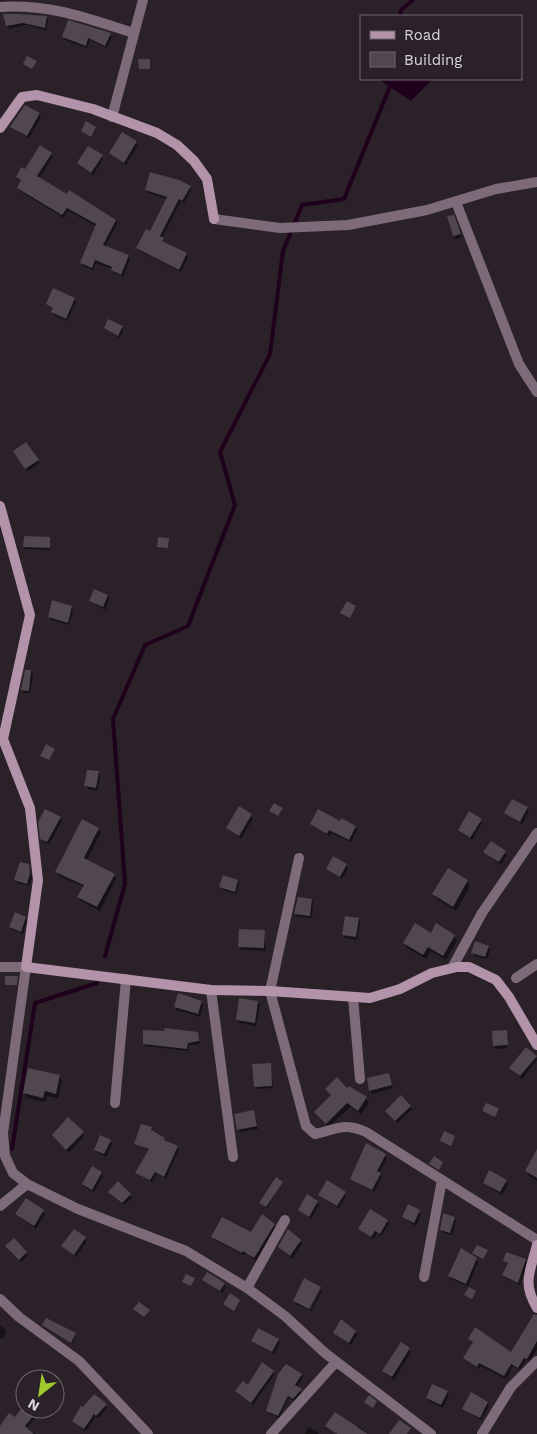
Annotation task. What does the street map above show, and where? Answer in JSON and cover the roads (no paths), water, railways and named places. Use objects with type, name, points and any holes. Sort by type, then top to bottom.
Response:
[{"type":"street","points":[[68,0],[68,11]]},
{"type":"street","points":[[112,117],[143,0]]},
{"type":"street","points":[[0,6],[68,11],[134,33]]},
{"type":"street","points":[[0,128],[22,98],[37,95],[93,109],[156,133],[194,160],[207,179],[214,219],[285,228],[348,225],[427,210],[496,190],[537,182]]},
{"type":"street","points":[[456,202],[519,364],[537,392]]},
{"type":"street","points":[[0,506],[30,615],[2,739],[30,808],[38,880],[4,1133],[5,1156],[13,1174],[27,1184],[78,1209],[186,1251],[247,1288],[285,1316],[336,1362],[431,1434]]},
{"type":"street","points":[[452,968],[482,913],[537,833]]},
{"type":"street","points":[[299,858],[270,991],[306,1126],[315,1134],[340,1126],[352,1126],[366,1132],[537,1240]]},
{"type":"street","points":[[516,978],[537,964]]},
{"type":"street","points":[[0,967],[26,967],[211,990],[270,991],[370,998],[400,989],[432,973],[452,968],[469,967],[496,980],[509,997],[537,1046]]},
{"type":"street","points":[[115,1103],[126,979]]},
{"type":"street","points":[[211,990],[233,1157]]},
{"type":"street","points":[[353,997],[360,1079]]},
{"type":"street","points":[[424,1277],[442,1180]]},
{"type":"street","points":[[0,1206],[27,1184]]},
{"type":"street","points":[[247,1288],[285,1220]]},
{"type":"street","points":[[537,1245],[528,1281],[529,1294],[537,1308]]},
{"type":"street","points":[[0,1299],[4,1309],[80,1361],[148,1434]]},
{"type":"street","points":[[482,1434],[511,1387],[537,1361]]},
{"type":"street","points":[[271,1434],[336,1362]]},
{"type":"waterway","points":[[400,15],[401,10],[413,0]]},
{"type":"waterway","points":[[105,956],[125,884],[113,719],[145,645],[188,626],[235,505],[220,452],[270,354],[283,251],[302,205],[344,199],[393,80]]},
{"type":"waterway","points":[[12,1149],[35,1003],[97,983]]}]
